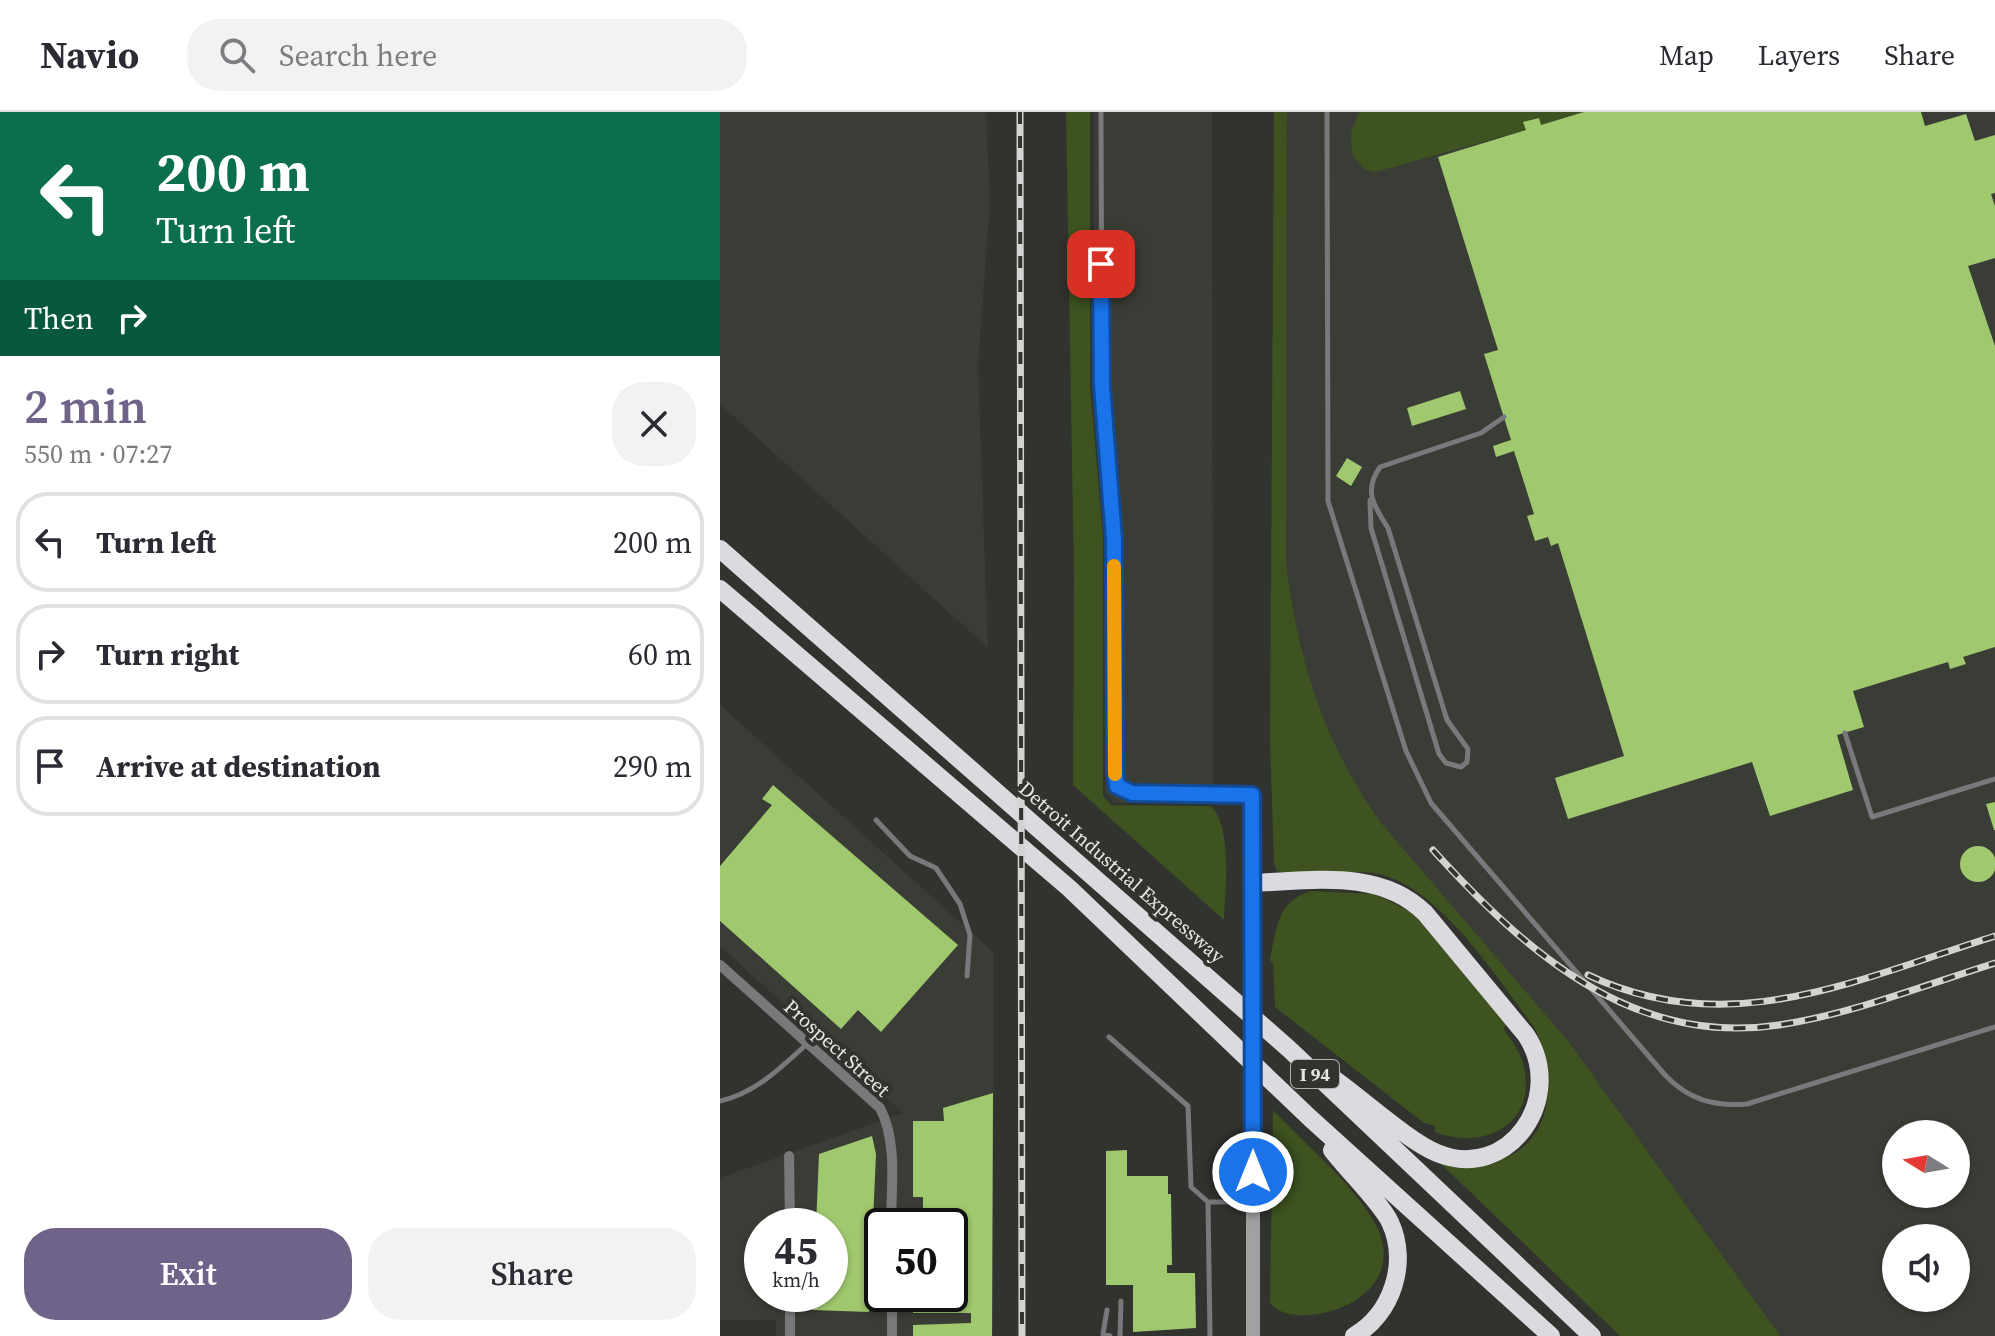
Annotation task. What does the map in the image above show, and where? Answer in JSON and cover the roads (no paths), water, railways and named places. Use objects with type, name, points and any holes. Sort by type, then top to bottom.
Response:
[{"type":"highway","name":"Detroit Industrial Expressway","points":[[720,549],[1289,1049],[1592,1336]]},
{"type":"highway","name":"I 94","points":[[720,589],[1069,888],[1310,1118],[1551,1336]]},
{"type":"highway","points":[[1252,883],[1358,881],[1393,888],[1408,898],[1425,913],[1526,1035],[1537,1053],[1542,1088],[1531,1121],[1505,1146],[1475,1157],[1449,1156],[1435,1153],[1367,1101],[1289,1049]]},
{"type":"highway","points":[[1310,1118],[1353,1179],[1390,1221],[1397,1249],[1397,1273],[1386,1303],[1370,1324],[1354,1336]]},
{"type":"main road","points":[[1252,795],[1253,1336]]},
{"type":"street","name":"Prospect Street","points":[[720,965],[880,1108],[891,1151],[891,1208]]},
{"type":"street","points":[[789,1156],[790,1208]]},
{"type":"street","points":[[790,1312],[790,1336]]},
{"type":"street","points":[[892,1312],[892,1336]]},
{"type":"lane","points":[[1101,112],[1102,386],[1114,539],[1117,786],[1132,793],[1252,795]]},
{"type":"lane","points":[[1327,112],[1328,501],[1406,751],[1431,803],[1665,1075],[1688,1095],[1703,1101],[1747,1104],[1995,1027]]},
{"type":"lane","points":[[1370,500],[1388,528],[1447,720],[1468,749],[1467,762],[1461,767],[1446,763],[1439,754],[1371,528],[1370,500],[1370,487],[1380,467],[1481,433],[1504,417]]},
{"type":"lane","points":[[1845,733],[1872,817],[1995,779]]},
{"type":"lane","points":[[876,820],[910,856],[936,868],[960,904],[970,935],[967,976]]},
{"type":"lane","points":[[1109,1037],[1188,1106],[1191,1187],[1208,1202],[1253,1201]]},
{"type":"lane","points":[[720,1101],[736,1098],[767,1080],[807,1044]]},
{"type":"lane","points":[[1208,1202],[1210,1336]]},
{"type":"lane","points":[[1120,1336],[1121,1301]]},
{"type":"lane","points":[[1105,1335],[1107,1310]]},
{"type":"railway","points":[[1020,112],[1022,1336]]},
{"type":"railway","points":[[1433,850],[1505,923],[1544,956],[1585,984],[1629,1006],[1675,1021],[1725,1028],[1779,1025],[1861,1006],[1995,963]]},
{"type":"railway","points":[[1588,975],[1640,994],[1692,1003],[1743,1003],[1793,997],[1843,985],[1995,936]]}]
